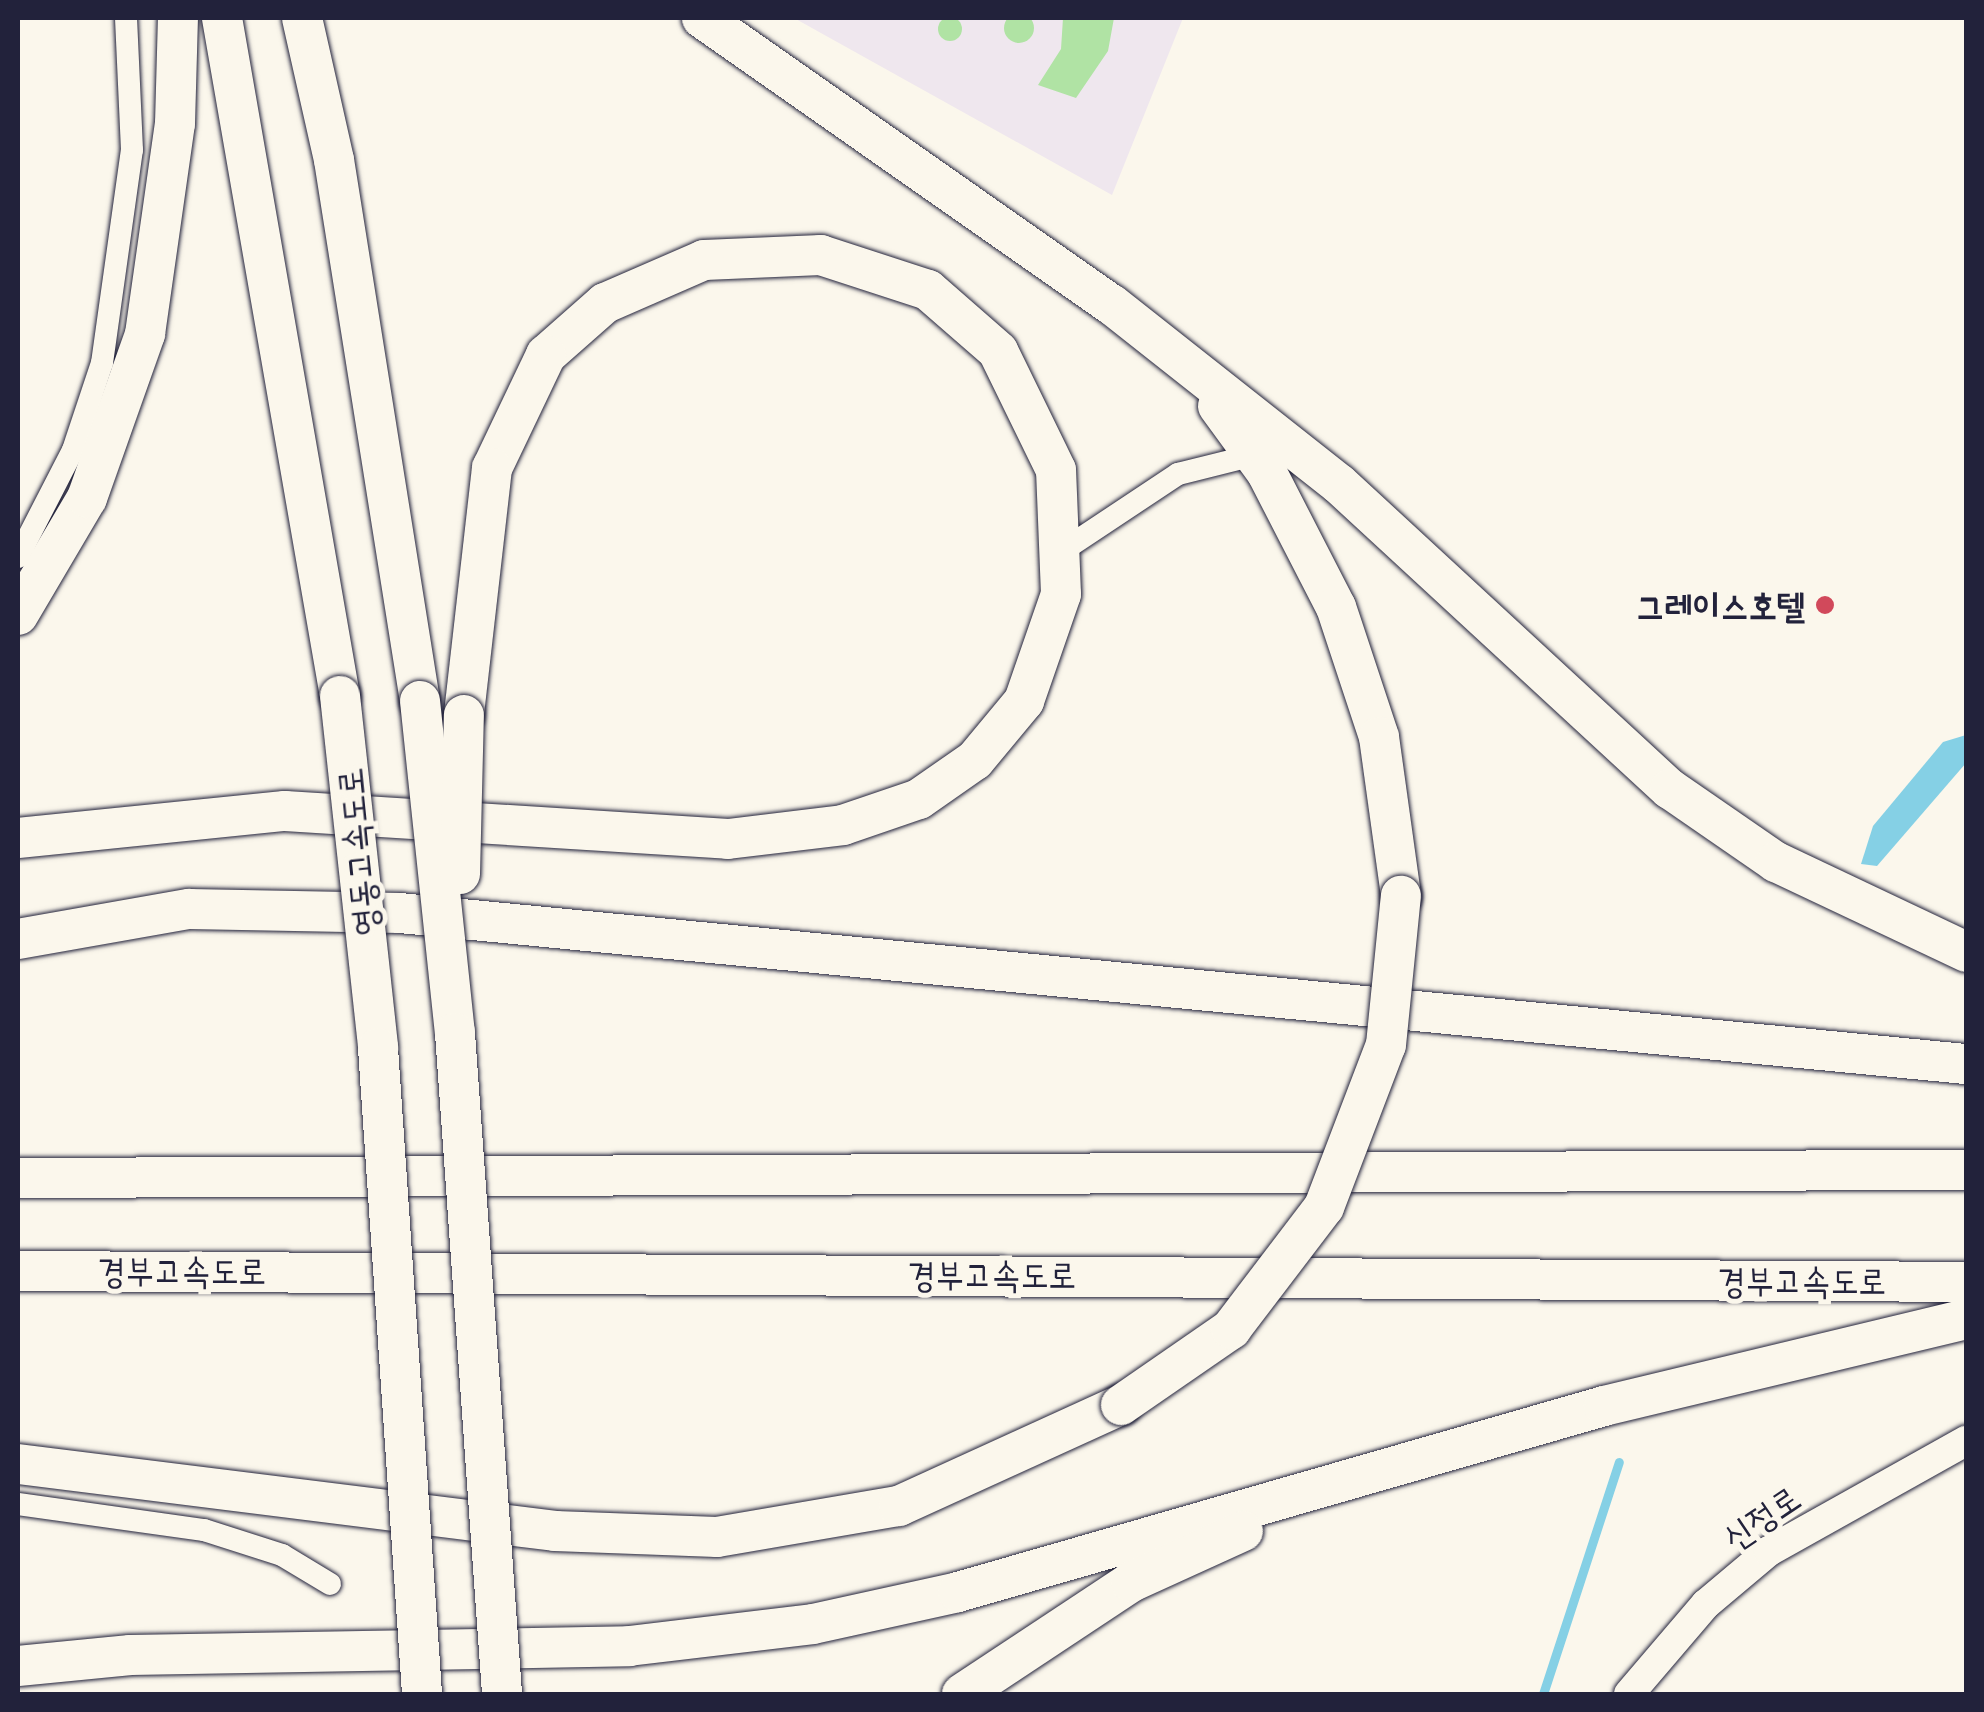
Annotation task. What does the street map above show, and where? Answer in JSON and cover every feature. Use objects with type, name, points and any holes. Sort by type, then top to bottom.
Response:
[{"type":"highway","points":[[18,615],[87,498],[140,353],[164,229],[178,18]]},
{"type":"highway","name":"영동고속도로","points":[[222,18],[340,696],[415,1534],[422,1694]]},
{"type":"highway","points":[[302,18],[334,160],[420,701],[455,1033],[502,1694]]},
{"type":"highway","points":[[702,18],[1110,304],[1339,484],[1670,789],[1776,862],[1966,952]]},
{"type":"highway","points":[[18,838],[284,811],[728,840],[844,824],[946,784],[1002,730],[1041,669],[1065,549],[1042,430],[998,350],[958,314],[860,262],[784,253],[704,260],[605,303],[546,355],[524,391],[482,516],[464,715],[455,1033]]},
{"type":"highway","points":[[18,1464],[555,1531],[717,1537],[900,1506],[1121,1405],[1231,1329],[1324,1207],[1386,1045],[1401,896],[1379,736],[1360,674],[1303,537],[1254,455],[1178,358],[1110,304]]},
{"type":"highway","points":[[18,939],[189,909],[400,913],[1966,1064]]},
{"type":"highway","points":[[18,1178],[1966,1170]]},
{"type":"highway","name":"경부고속도로","points":[[18,1272],[1966,1282]]},
{"type":"highway","points":[[18,1666],[130,1655],[629,1646],[813,1624],[1433,1456],[1966,1319]]},
{"type":"highway","points":[[962,1694],[1131,1582],[1433,1456]]},
{"type":"highway","points":[[400,1694],[415,1534]]},
{"type":"street","points":[[18,558],[73,450],[102,363],[132,150],[126,18]]},
{"type":"street","points":[[1065,549],[1178,474],[1254,455]]},
{"type":"street","name":"신정로","points":[[1629,1694],[1706,1604],[1769,1552],[1966,1441]]},
{"type":"street","points":[[18,1504],[204,1530],[282,1555],[330,1584]]},
{"type":"shaded area","points":[[794,18],[1183,18],[1112,195]]},
{"type":"green space","points":[[1019,13],[1030,17],[1034,28],[1030,39],[1019,43],[1008,39],[1004,28],[1008,17]]},
{"type":"green space","points":[[950,17],[962,29],[950,41],[938,29]]},
{"type":"green space","points":[[1063,18],[1114,18],[1108,51],[1076,98],[1038,85],[1061,49]]},
{"type":"water","points":[[1966,735],[1966,763],[1877,866],[1861,864],[1873,826],[1943,742]]},
{"type":"waterway","points":[[1543,1694],[1619,1462]]},
{"type":"place","name":"그레이스호텔","points":[[1825,605]]}]
